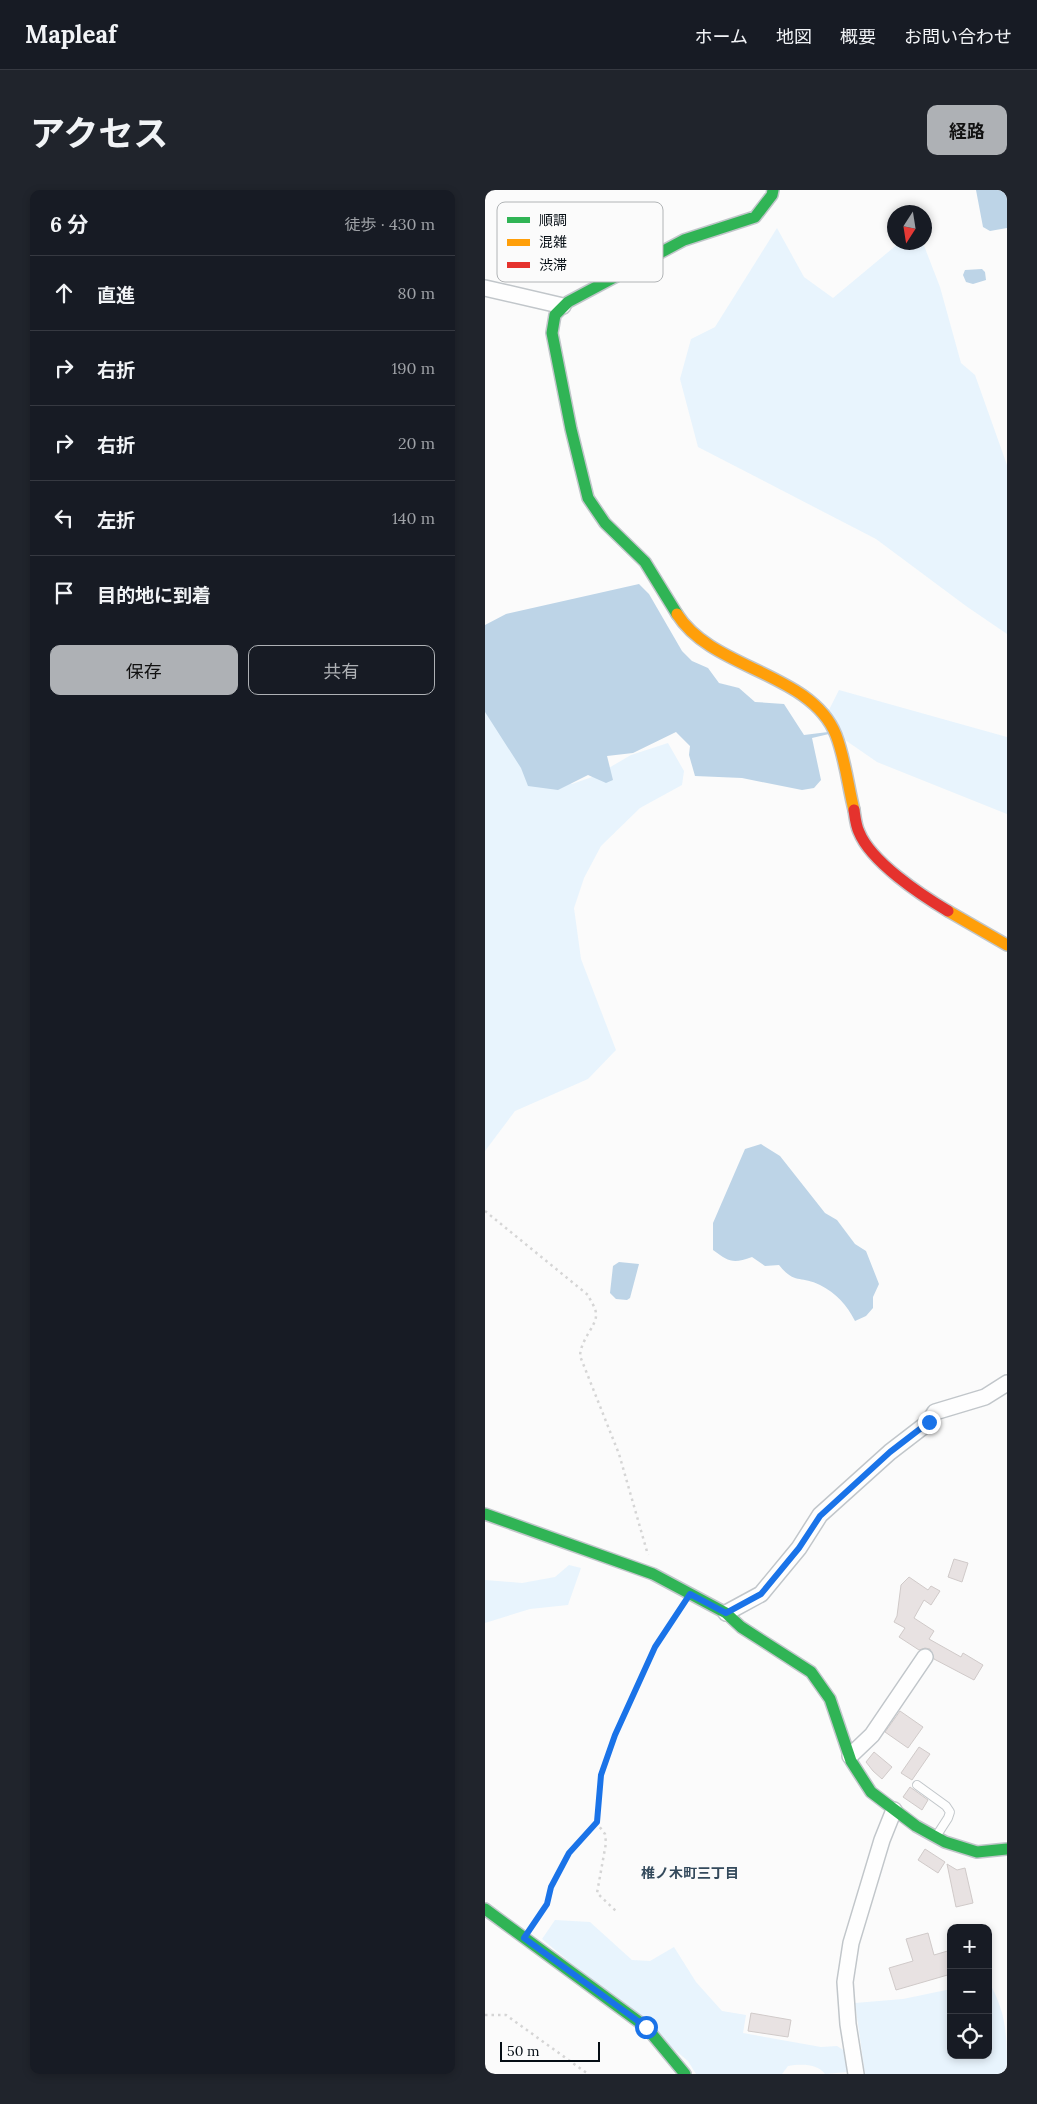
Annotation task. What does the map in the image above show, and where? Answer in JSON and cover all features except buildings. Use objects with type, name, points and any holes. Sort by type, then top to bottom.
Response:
[{"type":"street","points":[[663,250],[684,240],[755,217],[773,195],[773,190]]},
{"type":"street","points":[[605,282],[563,306],[555,315],[552,333],[571,429],[589,498],[605,523],[645,562],[683,623],[700,639],[805,697],[826,718],[836,735],[859,833],[878,858],[921,895],[1007,945]]},
{"type":"street","points":[[485,288],[563,306]]},
{"type":"street","points":[[726,1613],[761,1594],[799,1548],[820,1516],[890,1452],[929,1422],[935,1412],[985,1397],[1007,1383]]},
{"type":"street","points":[[485,1514],[653,1574],[726,1613],[741,1627],[811,1672],[829,1699],[850,1756],[871,1792],[894,1810],[936,1837],[977,1852],[1007,1849]]},
{"type":"street","points":[[850,1756],[872,1735],[925,1657]]},
{"type":"street","points":[[856,2074],[847,2024],[845,1982],[851,1943],[882,1840],[894,1810]]},
{"type":"street","points":[[485,1909],[646,2027],[685,2074]]},
{"type":"lane","points":[[917,1785],[946,1806],[950,1812],[936,1837]]},
{"type":"path","points":[[485,1211],[588,1295],[597,1313],[581,1344],[579,1356],[619,1454],[653,1574]]},
{"type":"path","points":[[524,1938],[547,1904],[551,1887],[569,1853],[597,1822],[601,1775],[615,1735],[655,1647],[690,1594]]},
{"type":"path","points":[[597,1822],[605,1834],[606,1843],[597,1893],[616,1910]]},
{"type":"path","points":[[485,2015],[506,2015],[587,2074]]},
{"type":"shaded area","points":[[777,228],[804,277],[833,298],[891,250],[926,250],[940,287],[961,363],[975,375],[1007,465],[1007,634],[876,539],[698,447],[680,379],[691,339],[715,327]]},
{"type":"shaded area","points":[[839,690],[1007,737],[1007,814],[877,762],[822,724]]},
{"type":"shaded area","points":[[485,698],[556,776],[572,784],[595,776],[631,755],[668,743],[684,771],[682,785],[640,808],[601,846],[584,878],[574,908],[581,959],[616,1050],[588,1079],[515,1111],[485,1151]]},
{"type":"shaded area","points":[[569,1565],[581,1568],[568,1605],[530,1609],[485,1623],[485,1580],[522,1583],[555,1577]]},
{"type":"shaded area","points":[[555,1920],[590,1922],[632,1960],[650,1961],[674,1947],[696,1982],[722,2011],[746,2015],[743,2033],[821,2047],[837,2046],[845,2051],[848,2072],[825,2074],[818,2068],[803,2065],[788,2066],[782,2074],[696,2074],[688,2061],[542,1939]]},
{"type":"shaded area","points":[[992,1988],[1005,2025],[1007,2074],[865,2074],[855,2003],[903,1999],[947,1990],[947,2059],[992,2059]]},
{"type":"water","points":[[976,190],[1007,190],[1007,228],[990,231],[983,227]]},
{"type":"water","points":[[982,269],[985,272],[986,280],[973,284],[966,282],[963,275],[965,270]]},
{"type":"water","points":[[639,584],[649,594],[682,651],[692,661],[708,668],[719,683],[739,688],[755,702],[784,704],[804,735],[828,732],[829,734],[812,738],[821,780],[814,788],[802,790],[742,778],[695,776],[689,755],[690,746],[676,732],[633,753],[607,756],[613,780],[606,783],[588,775],[558,790],[528,786],[521,768],[485,712],[485,625],[506,614]]},
{"type":"water","points":[[761,1144],[780,1156],[825,1213],[837,1220],[855,1244],[866,1251],[879,1284],[873,1297],[873,1308],[866,1316],[855,1321],[845,1305],[831,1292],[813,1282],[789,1275],[779,1265],[765,1266],[752,1257],[740,1261],[731,1261],[713,1250],[713,1223],[745,1149]]},
{"type":"water","points":[[619,1262],[639,1264],[630,1298],[627,1300],[616,1299],[610,1293],[613,1266]]},
{"type":"traffic: fast","points":[[663,251],[684,240],[755,217],[772,195],[773,190]]},
{"type":"traffic: fast","points":[[605,282],[568,302],[555,315],[552,333],[571,429],[588,498],[605,523],[645,562],[677,614]]},
{"type":"traffic: fast","points":[[485,1514],[653,1574],[726,1613],[741,1627],[811,1672],[830,1699],[851,1761],[871,1792],[916,1826],[945,1842],[977,1852],[1007,1849]]},
{"type":"traffic: fast","points":[[485,1909],[646,2027],[685,2074]]},
{"type":"traffic: slow","points":[[677,614],[693,633],[713,648],[806,697],[823,714],[836,735],[839,744],[854,810]]},
{"type":"traffic: slow","points":[[948,911],[1007,945]]},
{"type":"traffic: jam","points":[[854,810],[859,832],[874,855],[911,887],[948,911]]},
{"type":"district","name":"椎ノ木町三丁目","points":[[690,1873]]},
{"type":"route","points":[[646,2027],[524,1938],[547,1904],[551,1887],[569,1853],[597,1822],[601,1775],[615,1735],[655,1647],[690,1594],[726,1613],[761,1594],[799,1548],[820,1516],[890,1452],[929,1422]]}]
